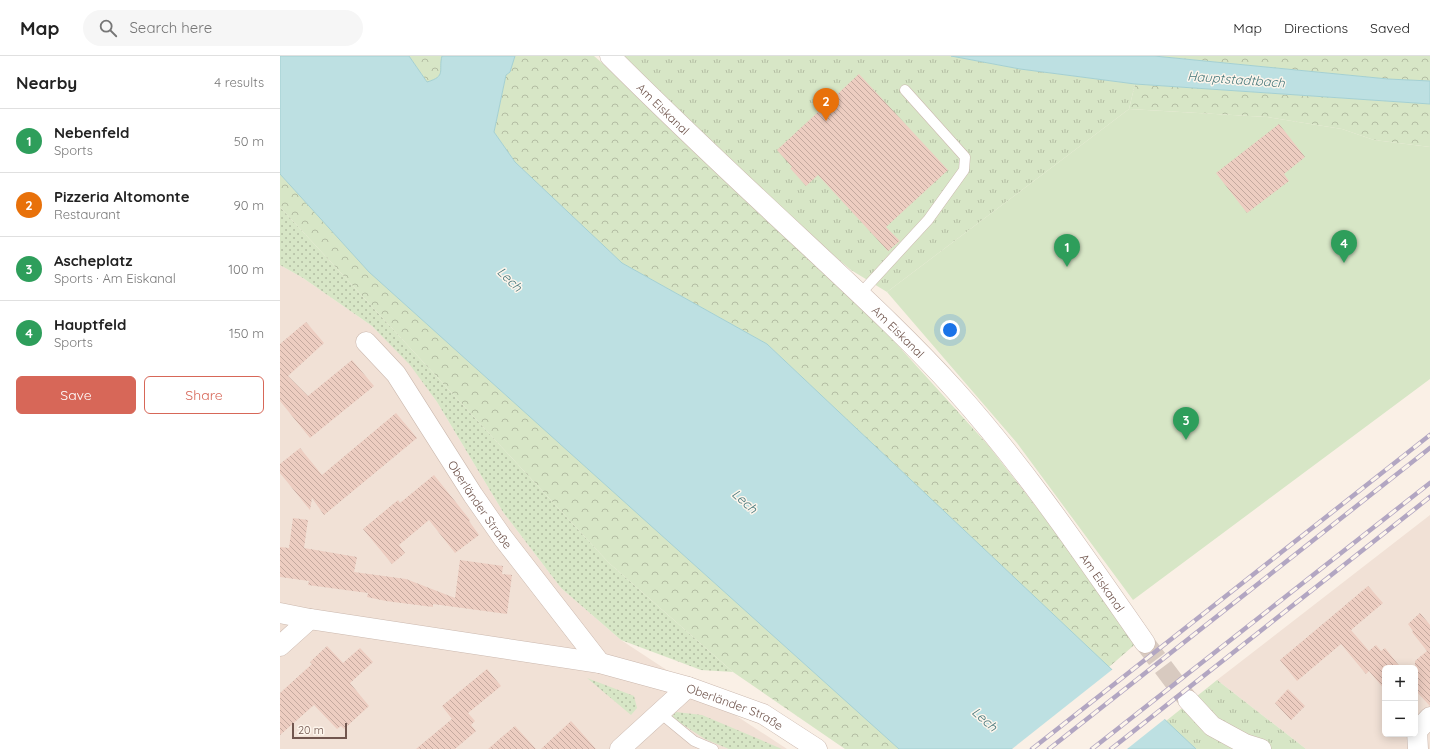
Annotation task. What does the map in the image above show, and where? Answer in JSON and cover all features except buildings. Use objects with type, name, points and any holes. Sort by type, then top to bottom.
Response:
[{"type":"street","name":"Am Eiskanal","points":[[610,56],[711,155],[860,294],[954,389],[1000,442],[1072,539],[1145,643]]},
{"type":"street","name":"Oberländer Straße","points":[[366,342],[396,374],[473,495],[499,532],[600,663]]},
{"type":"street","name":"Oberländer Straße","points":[[280,613],[310,619],[600,663],[688,687],[764,714],[817,749]]},
{"type":"street","points":[[280,646],[310,619]]},
{"type":"street","points":[[620,749],[688,687]]},
{"type":"street","points":[[1188,700],[1212,726],[1246,744],[1260,749]]},
{"type":"street","points":[[1418,749],[1417,731],[1430,717]]},
{"type":"lane","points":[[860,294],[928,220],[964,170],[965,157],[905,90]]},
{"type":"lane","points":[[660,713],[694,741],[713,749]]},
{"type":"shaded area","points":[[280,265],[303,278],[372,326],[411,365],[437,402],[503,512],[561,588],[621,640],[787,749],[280,749]]},
{"type":"shaded area","points":[[1430,515],[1430,749],[1306,749],[1217,680]]},
{"type":"green space","points":[[409,56],[442,56],[442,71],[437,79],[427,82]]},
{"type":"green space","points":[[515,56],[594,56],[648,102],[865,309],[988,445],[1140,640],[1109,667],[767,344],[622,263],[515,162],[494,132],[506,75],[510,72]]},
{"type":"green space","points":[[613,56],[951,56],[1020,69],[1135,84],[1129,109],[887,292],[851,270],[731,169]]},
{"type":"green space","points":[[1154,56],[1430,56],[1430,81],[1388,79]]},
{"type":"green space","points":[[1135,84],[1430,104],[1430,147],[1374,140],[1342,129],[1267,117],[1129,109]]},
{"type":"green space","points":[[1129,109],[1267,117],[1342,129],[1374,140],[1430,147],[1430,379],[1133,600],[1017,443],[887,292]]},
{"type":"green space","points":[[280,174],[369,272],[899,749],[845,749],[733,672],[609,563],[280,207]]},
{"type":"green space","points":[[280,207],[609,563],[733,672],[701,670],[621,640],[561,588],[503,512],[437,402],[410,365],[372,326],[303,278],[280,265]]},
{"type":"green space","points":[[587,678],[634,696],[637,708],[631,715]]},
{"type":"green space","points":[[1217,680],[1306,749],[1196,749],[1166,721]]},
{"type":"green space","points":[[676,712],[702,715],[782,749],[729,749],[705,739],[671,717]]},
{"type":"water","name":"Lech","points":[[280,56],[409,56],[427,82],[437,78],[439,75],[442,56],[515,56],[510,72],[506,75],[494,132],[515,162],[622,263],[767,344],[1196,749],[899,749],[369,272],[280,174]]},
{"type":"water","name":"Hauptstadtbach","points":[[951,56],[1154,56],[1388,79],[1430,81],[1430,104],[1135,84],[1020,69]]},
{"type":"pier","points":[[1113,669],[1166,718],[1127,749],[1012,749]]},
{"type":"tunnel","points":[[1145,643],[1188,700]]},
{"type":"railway","points":[[1032,749],[1430,435]]},
{"type":"railway","points":[[1049,749],[1430,448]]},
{"type":"railway","points":[[1092,749],[1430,483]]},
{"type":"railway","points":[[1111,749],[1430,497]]},
{"type":"place","name":"Pizzeria Altomonte","points":[[826,121]]},
{"type":"place","name":"Hauptfeld","points":[[1344,263]]},
{"type":"place","name":"Nebenfeld","points":[[1067,267]]},
{"type":"place","name":"Ascheplatz","points":[[1186,440]]}]
